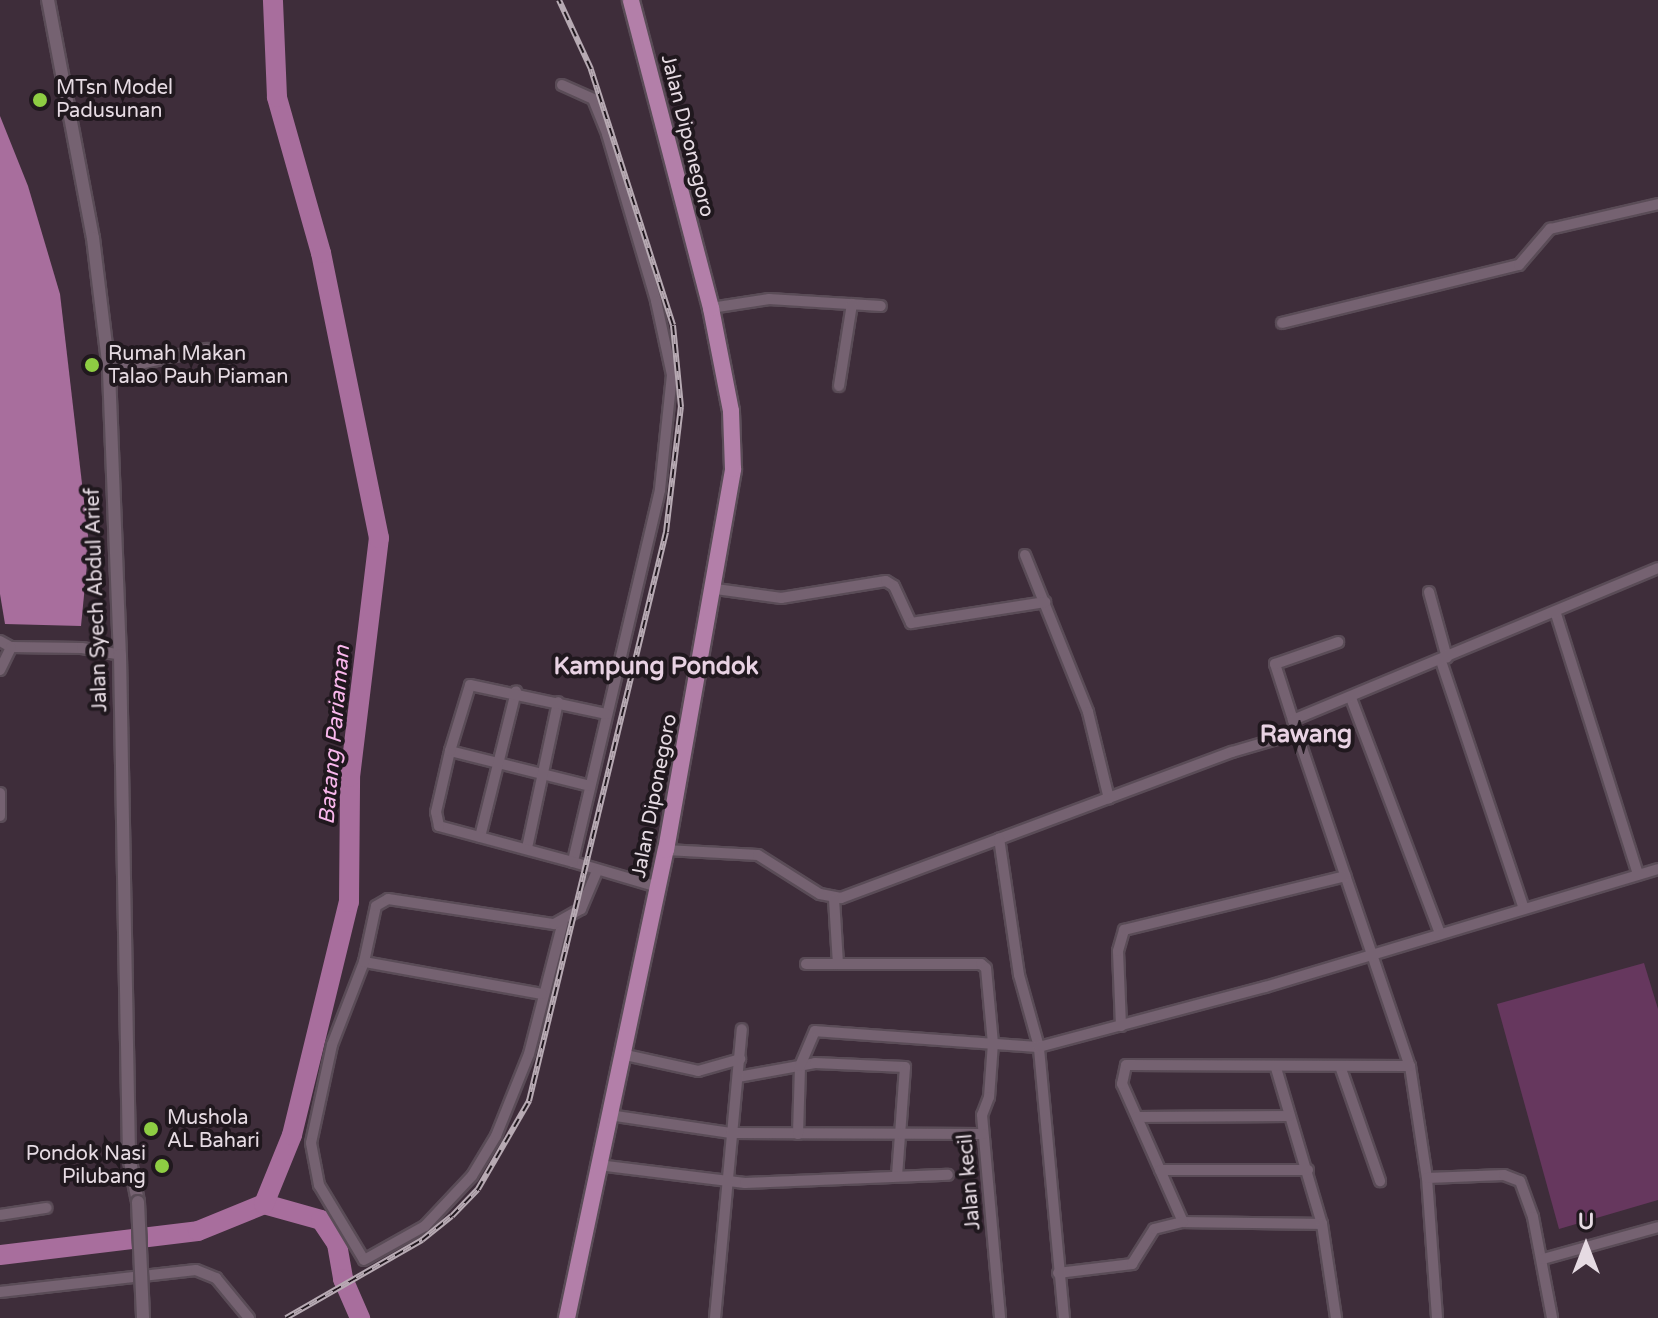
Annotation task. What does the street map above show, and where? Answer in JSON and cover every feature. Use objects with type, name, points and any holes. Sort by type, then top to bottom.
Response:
[{"type":"main road","name":"Jalan Diponegoro","points":[[567,1318],[666,850],[731,500],[733,442],[711,308],[631,0]]},
{"type":"street","name":"Jalan Syech Abdul Arief","points":[[48,0],[93,238],[109,371],[120,655],[129,1156],[138,1202],[143,1318]]},
{"type":"street","points":[[562,85],[593,99],[607,134],[656,301],[672,375],[660,490],[573,862]]},
{"type":"street","points":[[1282,323],[1519,265],[1550,229],[1658,204]]},
{"type":"street","points":[[711,308],[769,299],[881,306]]},
{"type":"street","points":[[839,386],[852,304]]},
{"type":"street","points":[[109,371],[207,349]]},
{"type":"street","points":[[1025,555],[1093,727],[1109,799]]},
{"type":"street","points":[[1293,720],[1556,614],[1658,568]]},
{"type":"street","points":[[716,589],[781,598],[886,581],[894,586],[911,623],[1045,602]]},
{"type":"street","points":[[1429,592],[1444,660],[1523,906]]},
{"type":"street","points":[[1556,614],[1638,874]]},
{"type":"street","points":[[0,641],[11,647],[82,648],[120,655]]},
{"type":"street","points":[[1338,642],[1275,664],[1410,1066],[1427,1178],[1436,1317],[1422,1318]]},
{"type":"street","points":[[0,670],[11,647]]},
{"type":"street","points":[[607,714],[516,691],[478,685],[467,688],[450,751],[436,823],[658,887]]},
{"type":"street","points":[[480,837],[516,691]]},
{"type":"street","points":[[1351,698],[1440,933]]},
{"type":"street","points":[[527,848],[558,702]]},
{"type":"street","points":[[666,850],[758,855],[834,899],[867,891],[999,838],[1297,733]]},
{"type":"street","points":[[450,751],[590,786]]},
{"type":"street","points":[[0,793],[0,816]]},
{"type":"street","points":[[999,838],[1019,975],[1039,1047],[1064,1318]]},
{"type":"street","points":[[798,1134],[800,1066],[812,1035],[820,1030],[1039,1047],[1372,955],[1523,906],[1658,869]]},
{"type":"street","points":[[563,922],[516,1094],[472,1176],[425,1226],[364,1260],[319,1185],[311,1143],[332,1045],[364,962],[376,906],[385,899],[543,924],[563,922],[586,903],[597,871]]},
{"type":"street","points":[[1121,1026],[1118,951],[1124,930],[1345,876]]},
{"type":"street","points":[[806,964],[838,964],[834,899]]},
{"type":"street","points":[[364,962],[542,994]]},
{"type":"street","name":"Jalan kecil","points":[[838,964],[984,966],[993,1043],[983,1134],[1000,1318]]},
{"type":"street","points":[[715,1318],[742,1029]]},
{"type":"street","points":[[621,1054],[698,1071],[740,1059]]},
{"type":"street","points":[[738,1077],[842,1062],[905,1067],[897,1175]]},
{"type":"street","points":[[1183,1222],[1122,1084],[1126,1065],[1276,1068],[1410,1066]]},
{"type":"street","points":[[1340,1066],[1380,1181]]},
{"type":"street","points":[[1276,1068],[1322,1224],[1336,1318]]},
{"type":"street","points":[[609,1115],[731,1133],[983,1134]]},
{"type":"street","points":[[1137,1117],[1289,1116]]},
{"type":"street","points":[[598,1165],[729,1182],[948,1175]]},
{"type":"street","points":[[1160,1170],[1308,1170]]},
{"type":"street","points":[[1427,1178],[1516,1177],[1526,1192],[1543,1259],[1552,1318]]},
{"type":"street","points":[[0,1215],[46,1208]]},
{"type":"street","points":[[1058,1273],[1136,1262],[1154,1229],[1183,1222],[1322,1224]]},
{"type":"street","points":[[1543,1259],[1658,1227]]},
{"type":"street","points":[[0,1292],[196,1270],[216,1278],[249,1318]]},
{"type":"shaded area","points":[[0,116],[28,186],[60,294],[89,544],[81,626],[5,624],[0,594]]},
{"type":"shaded area","points":[[1644,963],[1658,1009],[1658,1200],[1559,1229],[1497,1004]]},
{"type":"waterway","name":"Batang Pariaman","points":[[0,1255],[198,1231],[264,1204],[292,1135],[349,902],[350,777],[379,538],[321,253],[277,97],[273,0]]},
{"type":"waterway","points":[[264,1204],[321,1220],[337,1244],[343,1279],[360,1318]]},
{"type":"railway","points":[[286,1318],[422,1240],[452,1216],[478,1189],[529,1101],[666,532],[681,407],[673,325],[591,69],[559,0]]},
{"type":"place","name":"MTsn Model Padusunan","points":[[40,100]]},
{"type":"place","name":"Rumah Makan Talao Pauh Piaman","points":[[92,365]]},
{"type":"place","name":"Mushola AL Bahari","points":[[151,1129]]},
{"type":"place","name":"Pondok Nasi Pilubang","points":[[162,1166]]},
{"type":"district","name":"Kampung Pondok","points":[[656,667]]},
{"type":"district","name":"Rawang","points":[[1306,735]]}]
